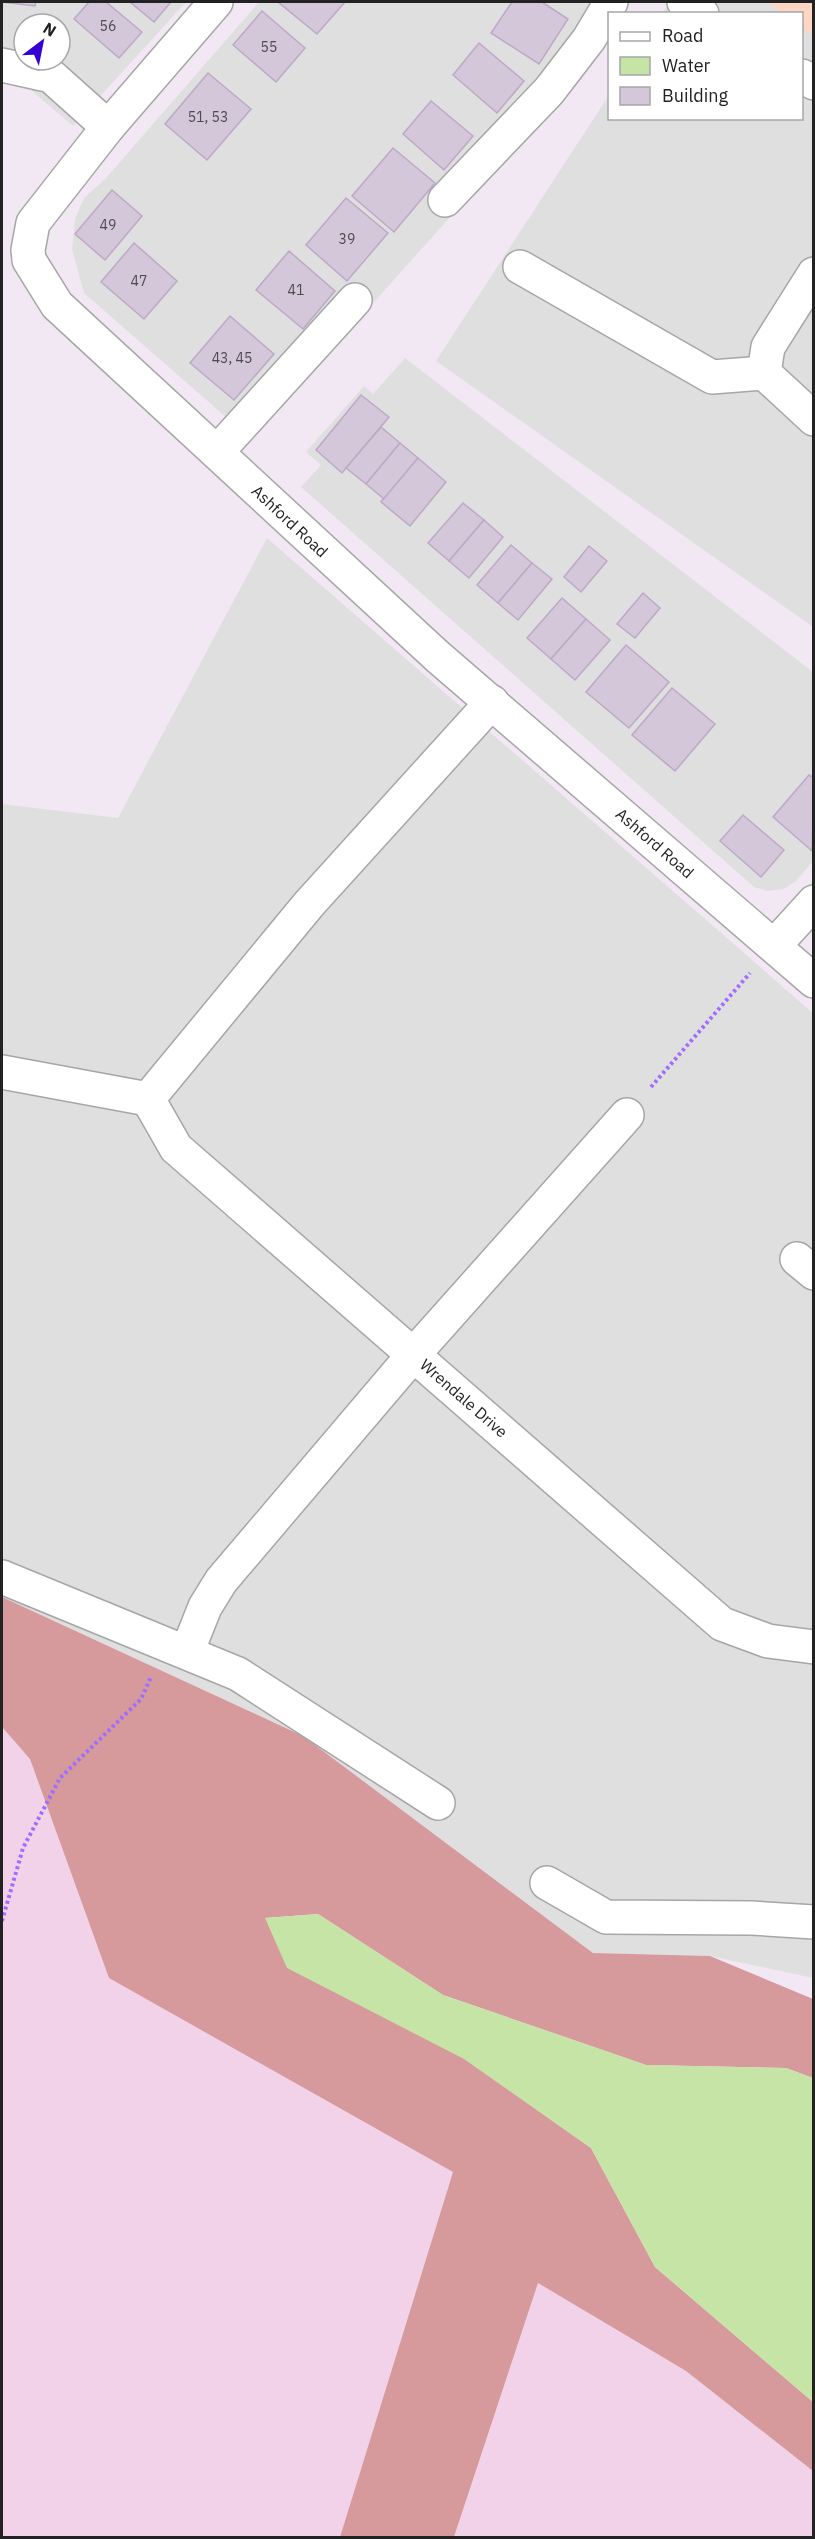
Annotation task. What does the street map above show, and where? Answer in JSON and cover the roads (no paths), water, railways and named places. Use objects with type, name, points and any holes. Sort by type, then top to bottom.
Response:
[{"type":"street","name":"Ashford Road","points":[[216,2],[108,127],[33,222],[28,260],[57,305],[437,656],[813,981]]},
{"type":"street","points":[[445,201],[549,91],[589,39],[611,2]]},
{"type":"street","points":[[2,65],[51,76],[108,127]]},
{"type":"street","points":[[520,267],[712,377],[764,373],[813,419]]},
{"type":"street","points":[[764,373],[768,347],[813,274]]},
{"type":"street","points":[[217,452],[355,300]]},
{"type":"street","points":[[2,1072],[148,1099],[309,903],[492,702]]},
{"type":"street","points":[[774,946],[813,902]]},
{"type":"street","name":"Wrendale Drive","points":[[148,1099],[176,1148],[722,1624],[768,1641],[813,1647]]},
{"type":"street","points":[[177,1648],[221,1581],[414,1354],[627,1115]]},
{"type":"street","points":[[2,1577],[238,1674],[438,1803]]},
{"type":"street","points":[[547,1883],[606,1917],[751,1918],[813,1922]]},
{"type":"water","points":[[318,1914],[443,1995],[646,2065],[786,2068],[813,2078],[813,2402],[655,2267],[591,2148],[464,2059],[287,1968],[265,1918]]}]
